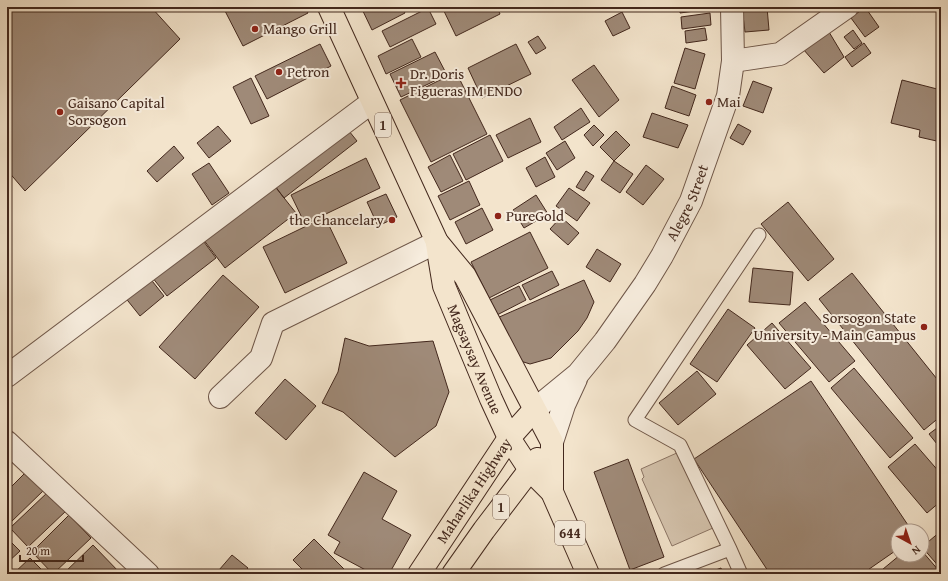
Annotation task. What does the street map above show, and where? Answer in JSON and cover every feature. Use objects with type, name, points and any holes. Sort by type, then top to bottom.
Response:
[{"type":"main road","name":"Magsaysay Avenue","points":[[329,7],[437,242],[465,276],[552,442]]},
{"type":"main road","name":"Magsaysay Avenue","points":[[437,242],[444,286],[491,399],[509,438],[530,470]]},
{"type":"main road","name":"Maharlika Highway","points":[[419,574],[509,438],[534,410]]},
{"type":"main road","name":"Maharlika Highway","points":[[453,574],[484,530],[552,442]]},
{"type":"main road","name":"644","points":[[552,442],[552,492]]},
{"type":"main road","name":"644","points":[[530,470],[552,492],[588,574]]},
{"type":"street","name":"Alegre Street","points":[[534,410],[578,374],[605,341],[645,284],[662,256],[691,201],[728,96],[733,61],[732,7]]},
{"type":"street","points":[[733,61],[780,54],[847,7]]},
{"type":"street","points":[[7,376],[372,102]]},
{"type":"street","points":[[220,397],[261,358],[272,323],[437,242]]},
{"type":"street","name":"Alegre Street","points":[[552,442],[564,405],[578,374]]},
{"type":"street","points":[[7,442],[148,574]]},
{"type":"lane","points":[[741,574],[680,445],[635,420],[759,235]]},
{"type":"lane","points":[[664,574],[730,549]]},
{"type":"shaded area","points":[[679,452],[713,528],[672,546],[642,479],[644,477],[641,469]]},
{"type":"building","name":"Gaisano Capital Sorsogon","points":[[7,7],[151,7],[180,39],[25,191],[7,170]]},
{"type":"building","name":"Mango Grill","points":[[223,7],[305,7],[308,13],[243,46]]},
{"type":"building","points":[[361,7],[402,7],[405,13],[372,30]]},
{"type":"building","points":[[442,7],[497,7],[500,14],[456,36]]},
{"type":"building","points":[[680,7],[708,7],[709,9],[680,13]]},
{"type":"building","points":[[742,7],[767,7],[769,30],[745,32]]},
{"type":"building","points":[[865,7],[879,27],[865,37],[851,18]]},
{"type":"building","points":[[428,8],[436,24],[390,47],[382,31]]},
{"type":"building","points":[[622,12],[630,28],[613,36],[605,21]]},
{"type":"building","points":[[710,13],[711,25],[682,29],[681,17]]},
{"type":"building","points":[[705,28],[707,40],[686,43],[685,31]]},
{"type":"building","points":[[853,30],[862,43],[854,49],[844,37]]},
{"type":"building","points":[[829,32],[844,57],[824,73],[803,49]]},
{"type":"building","points":[[538,36],[546,48],[536,54],[528,42]]},
{"type":"building","points":[[412,39],[421,57],[386,74],[378,56]]},
{"type":"building","points":[[864,43],[871,53],[852,67],[845,57]]},
{"type":"building","points":[[320,44],[331,66],[267,99],[255,76]]},
{"type":"building","points":[[516,44],[531,74],[482,98],[468,68]]},
{"type":"building","points":[[685,48],[705,54],[695,89],[674,83]]},
{"type":"building","points":[[435,52],[447,75],[401,97],[390,74]]},
{"type":"building","points":[[594,65],[619,100],[599,117],[572,80]]},
{"type":"building","points":[[456,72],[487,134],[431,162],[400,100]]},
{"type":"building","points":[[251,78],[269,116],[251,124],[233,87]]},
{"type":"building","points":[[902,80],[941,90],[941,142],[919,137],[920,130],[891,123]]},
{"type":"building","points":[[753,81],[772,88],[763,113],[743,106]]},
{"type":"building","points":[[672,86],[696,95],[689,116],[665,108]]},
{"type":"building","points":[[581,108],[590,122],[562,140],[554,127]]},
{"type":"building","points":[[652,113],[688,125],[678,148],[643,137]]},
{"type":"building","points":[[530,118],[541,142],[508,158],[496,135]]},
{"type":"building","points":[[738,124],[751,131],[743,145],[730,138]]},
{"type":"building","points":[[594,125],[604,135],[593,146],[584,135]]},
{"type":"building","points":[[218,126],[231,141],[209,158],[197,143]]},
{"type":"building","points":[[345,126],[357,141],[284,198],[272,182]]},
{"type":"building","points":[[616,131],[630,145],[614,161],[600,147]]},
{"type":"building","points":[[490,135],[503,161],[466,180],[453,154]]},
{"type":"building","points":[[565,141],[575,158],[557,170],[546,153]]},
{"type":"building","points":[[174,146],[184,158],[157,182],[147,171]]},
{"type":"building","points":[[450,155],[463,181],[441,192],[428,167]]},
{"type":"building","points":[[545,157],[555,177],[536,187],[526,168]]},
{"type":"building","points":[[366,158],[380,188],[305,224],[291,195]]},
{"type":"building","points":[[614,161],[633,174],[620,193],[601,180]]},
{"type":"building","points":[[209,163],[229,193],[212,205],[192,174]]},
{"type":"building","points":[[646,165],[664,179],[643,205],[626,192]]},
{"type":"building","points":[[586,171],[594,176],[584,191],[576,187]]},
{"type":"building","points":[[469,181],[480,205],[450,220],[438,196]]},
{"type":"building","points":[[273,184],[296,213],[225,268],[203,239]]},
{"type":"building","points":[[569,188],[590,203],[577,221],[556,206]]},
{"type":"building","points":[[386,194],[397,217],[378,226],[367,202]]},
{"type":"building","points":[[536,195],[548,214],[524,228],[513,210]]},
{"type":"building","points":[[788,202],[834,259],[808,281],[761,224]]},
{"type":"building","points":[[482,208],[493,230],[466,244],[455,222]]},
{"type":"building","points":[[325,217],[347,263],[285,293],[263,247]]},
{"type":"building","points":[[561,217],[579,233],[568,245],[550,229]]},
{"type":"building","points":[[530,232],[548,268],[489,298],[471,262]]},
{"type":"building","points":[[201,238],[216,258],[167,296],[152,277]]},
{"type":"building","points":[[597,249],[621,264],[610,282],[586,267]]},
{"type":"building","points":[[753,268],[793,272],[790,305],[749,302]]},
{"type":"building","points":[[552,271],[559,285],[530,300],[522,285]]},
{"type":"building","points":[[852,273],[941,384],[941,416],[924,430],[819,299]]},
{"type":"building","points":[[223,275],[259,307],[195,379],[159,347]]},
{"type":"building","points":[[149,277],[164,296],[140,316],[124,296]]},
{"type":"building","points":[[584,280],[594,302],[587,318],[578,331],[551,358],[530,364],[514,359],[497,318]]},
{"type":"building","points":[[519,286],[526,300],[497,315],[490,300]]},
{"type":"building","points":[[805,302],[855,361],[829,382],[779,323]]},
{"type":"building","points":[[728,309],[755,328],[717,382],[690,364]]},
{"type":"building","points":[[772,323],[811,368],[785,389],[747,345]]},
{"type":"building","points":[[345,338],[369,346],[433,341],[449,392],[436,426],[395,457],[343,412],[322,403],[338,372]]},
{"type":"building","points":[[854,368],[913,438],[890,458],[831,388]]},
{"type":"building","points":[[697,371],[716,394],[678,425],[659,403]]},
{"type":"building","points":[[285,379],[316,406],[286,440],[255,413]]},
{"type":"building","points":[[811,381],[907,523],[890,523],[890,555],[862,574],[770,574],[694,459]]},
{"type":"building","points":[[941,425],[941,449],[929,434]]},
{"type":"building","points":[[915,444],[941,474],[941,501],[927,513],[888,467]]},
{"type":"building","points":[[628,459],[664,557],[630,570],[594,472]]},
{"type":"building","points":[[26,472],[44,490],[10,523],[7,520],[7,491]]},
{"type":"building","points":[[364,472],[397,491],[382,519],[411,535],[389,574],[373,574],[334,553],[340,542],[328,535]]},
{"type":"building","points":[[49,491],[67,510],[28,547],[10,528]]},
{"type":"building","points":[[69,515],[91,538],[53,574],[32,552]]},
{"type":"building","points":[[941,531],[941,569],[930,556],[930,540]]},
{"type":"building","points":[[7,538],[20,551],[7,563]]},
{"type":"building","points":[[314,539],[349,574],[307,574],[293,560]]},
{"type":"building","points":[[93,545],[121,574],[63,574]]},
{"type":"building","points":[[232,555],[248,568],[243,574],[224,574],[219,570]]},
{"type":"building","points":[[30,558],[46,574],[13,574]]},
{"type":"building","points":[[930,560],[940,572],[938,574],[877,574],[890,563],[930,563]]},
{"type":"building","points":[[721,568],[723,574],[705,574]]},
{"type":"place","name":"Mango Grill","points":[[255,29]]},
{"type":"place","name":"Petron","points":[[279,72]]},
{"type":"place","name":"Dr. Doris Figueras IM ENDO","points":[[401,83]]},
{"type":"place","name":"Mai","points":[[709,102]]},
{"type":"place","name":"Gaisano Capital Sorsogon","points":[[60,112]]},
{"type":"place","name":"PureGold","points":[[498,216]]},
{"type":"place","name":"the Chancelary","points":[[392,220]]},
{"type":"place","name":"Sorsogon State University - Main Campus","points":[[924,327]]}]
